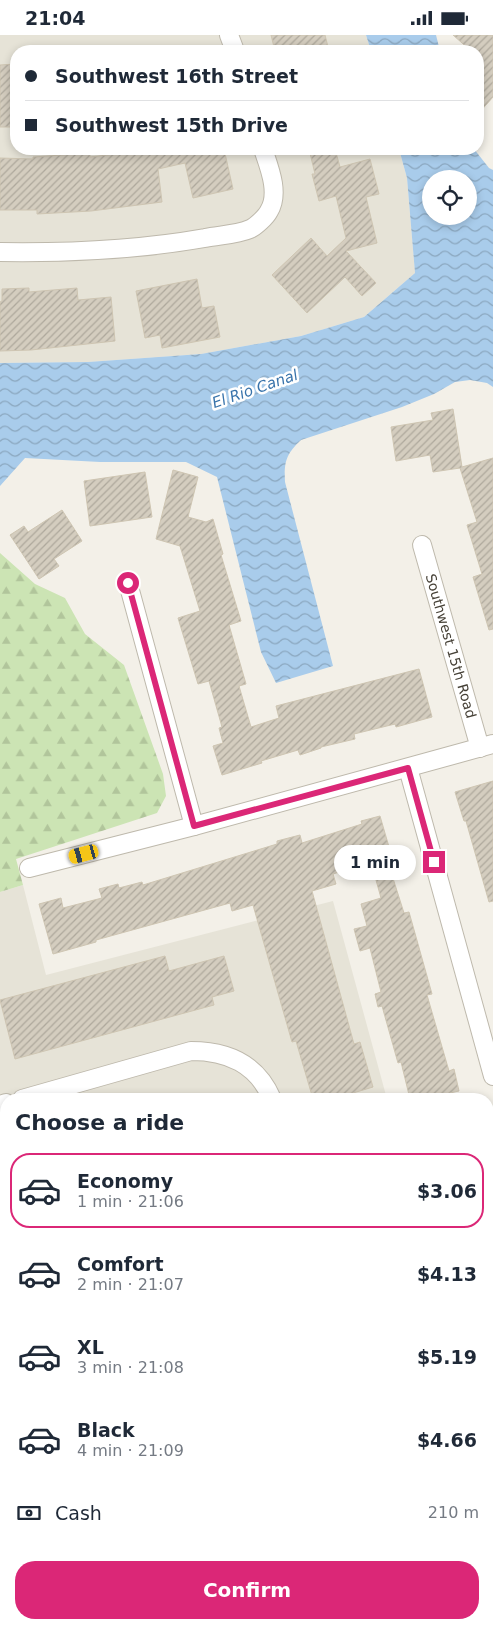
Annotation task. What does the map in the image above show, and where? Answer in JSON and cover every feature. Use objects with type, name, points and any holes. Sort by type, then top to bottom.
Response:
[{"type":"street","points":[[0,253],[47,253],[117,249],[186,241],[251,229],[269,211],[274,196],[272,179],[265,155]]},
{"type":"street","name":"Southwest 15th Road","points":[[422,545],[486,746]]},
{"type":"street","points":[[128,583],[194,826]]},
{"type":"street","points":[[29,868],[194,826],[486,746]]},
{"type":"street","points":[[408,768],[489,1047],[493,1076]]},
{"type":"street","points":[[43,1093],[192,1051],[209,1051],[227,1055],[243,1063],[257,1075],[270,1093]]},
{"type":"shaded area","points":[[0,35],[366,35],[369,45],[10,45],[10,155],[401,155],[407,178],[415,273],[364,317],[301,336],[201,354],[88,362],[0,363]]},
{"type":"shaded area","points":[[23,885],[46,975],[333,901],[385,1093],[0,1093],[0,892]]},
{"type":"green space","points":[[0,553],[35,584],[65,598],[85,634],[124,665],[163,774],[166,796],[157,813],[16,859],[23,885],[0,892]]},
{"type":"water","points":[[366,35],[436,35],[438,45],[369,45]]},
{"type":"water","name":"El Rio Canal","points":[[401,155],[479,155],[489,168],[493,170],[493,387],[487,383],[470,380],[455,382],[434,394],[402,407],[301,440],[287,459],[285,482],[333,666],[276,683],[261,652],[217,477],[186,462],[100,462],[25,458],[0,486],[0,363],[88,362],[201,354],[301,336],[364,317],[415,273],[407,178]]},
{"type":"building","points":[[271,35],[325,35],[328,45],[274,45]]},
{"type":"building","points":[[453,35],[493,35],[493,97],[484,107],[484,45],[464,45]]},
{"type":"building","points":[[10,64],[10,127],[0,127],[0,65]]},
{"type":"building","points":[[62,155],[90,155],[90,157],[107,155],[225,155],[233,189],[193,198],[185,163],[158,169],[162,202],[91,211],[37,214],[37,210],[0,210],[0,158],[33,159],[33,157]]},
{"type":"building","points":[[310,155],[337,155],[340,167],[370,159],[379,194],[366,197],[377,243],[346,251],[376,283],[362,296],[345,277],[307,313],[272,275],[311,238],[327,256],[346,238],[336,196],[319,201],[312,174],[315,174]]},
{"type":"building","points":[[197,279],[202,308],[214,306],[220,337],[162,348],[160,335],[145,338],[136,291]]},
{"type":"building","points":[[29,288],[29,292],[77,288],[78,300],[111,297],[115,341],[31,350],[0,351],[0,302],[2,301],[2,289]]},
{"type":"building","points":[[453,409],[462,467],[493,458],[493,629],[489,630],[473,577],[482,574],[467,525],[477,522],[460,468],[433,472],[430,455],[396,461],[391,427],[433,420],[431,413]]},
{"type":"building","points":[[173,470],[198,477],[188,517],[206,522],[213,519],[223,554],[221,555],[241,621],[229,625],[246,684],[239,686],[251,727],[279,718],[276,706],[419,669],[432,717],[396,727],[395,724],[354,734],[355,739],[321,747],[300,755],[298,750],[222,775],[213,746],[223,743],[219,728],[222,727],[209,681],[198,684],[178,618],[200,611],[180,546],[156,539]]},
{"type":"building","points":[[145,472],[152,517],[90,526],[84,481]]},
{"type":"building","points":[[62,510],[82,541],[54,559],[59,566],[39,579],[10,535],[24,526],[28,532]]},
{"type":"building","points":[[493,781],[493,901],[489,902],[466,821],[464,821],[455,792]]},
{"type":"building","points":[[380,816],[396,871],[391,872],[404,913],[409,912],[432,994],[427,995],[449,1071],[454,1069],[459,1091],[450,1093],[409,1093],[401,1062],[398,1063],[382,1006],[378,1007],[375,994],[381,992],[370,948],[360,951],[354,929],[367,926],[361,904],[381,898],[371,862],[333,874],[336,884],[312,891],[354,1044],[360,1042],[373,1087],[353,1093],[311,1093],[296,1041],[292,1042],[253,905],[232,911],[230,903],[96,940],[96,942],[53,954],[39,904],[61,898],[63,908],[102,898],[99,889],[118,884],[119,888],[142,882],[143,885],[277,844],[277,841],[300,835],[302,843],[362,824],[361,821]]},
{"type":"building","points":[[165,956],[169,971],[224,956],[234,991],[212,997],[214,1005],[15,1059],[0,1000]]},
{"type":"route","points":[[128,583],[194,826],[408,768],[434,862]]}]
